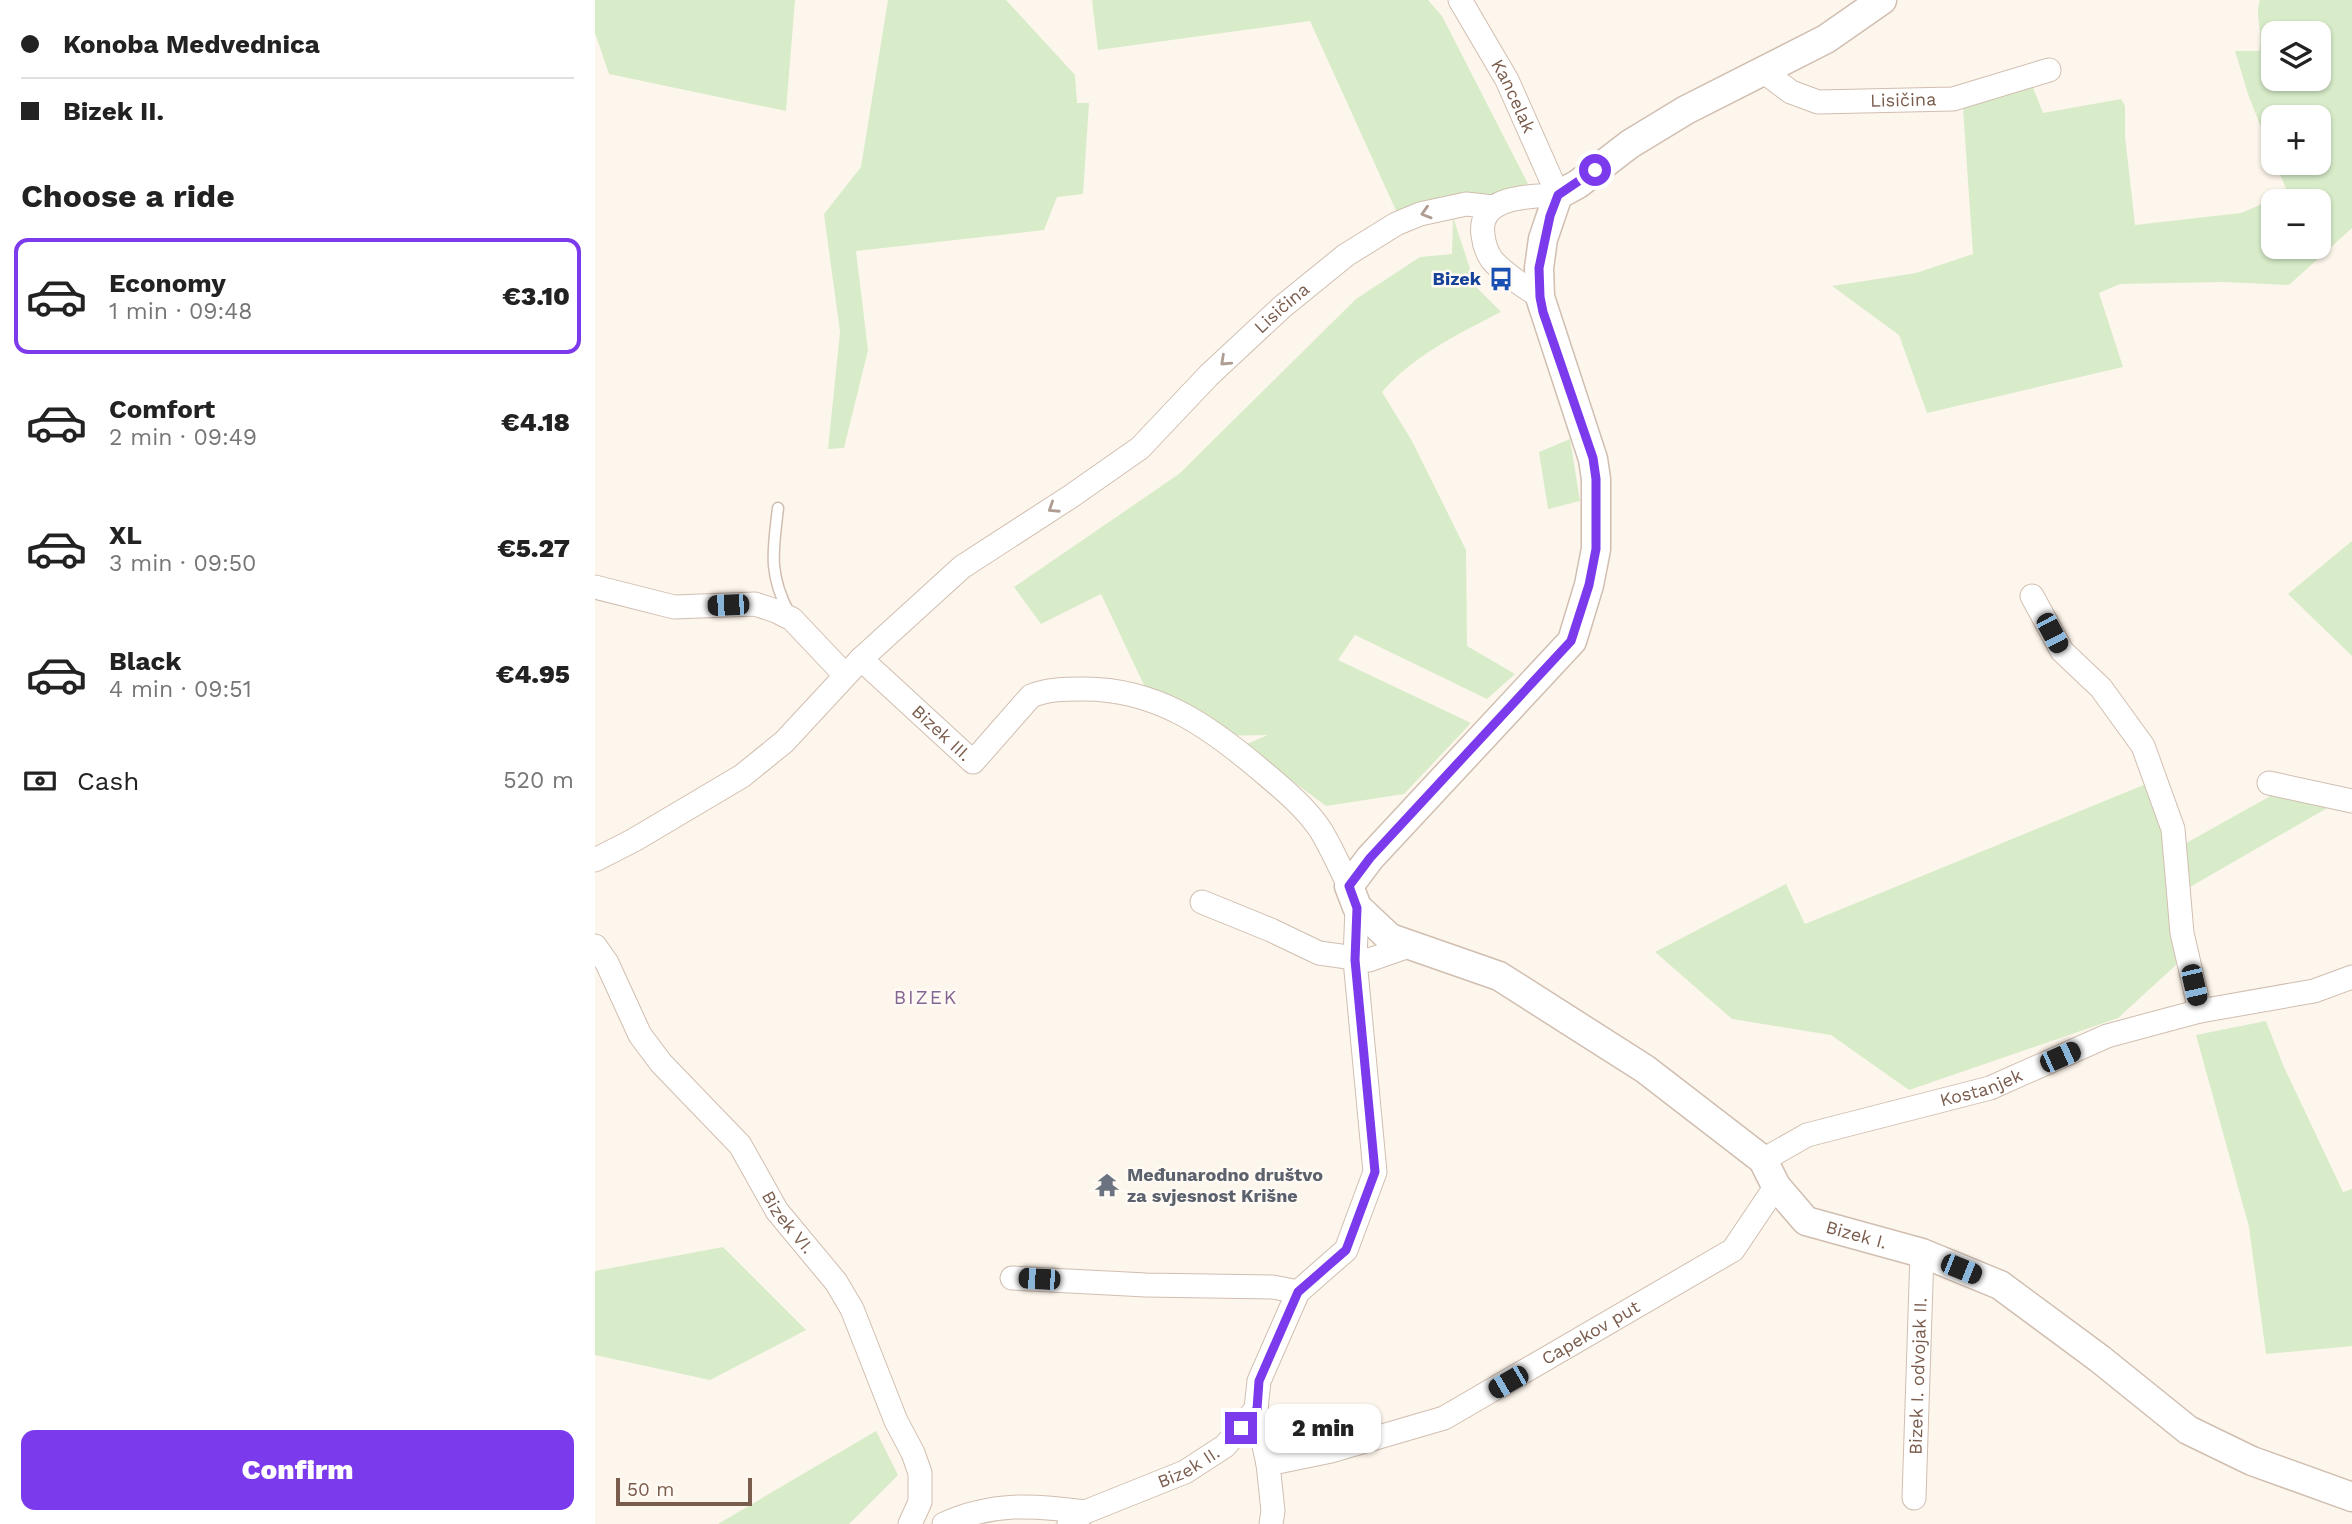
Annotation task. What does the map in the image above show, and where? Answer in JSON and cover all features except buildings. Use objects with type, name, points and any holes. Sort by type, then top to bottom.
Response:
[{"type":"street","name":"Kancelak","points":[[1460,0],[1507,80],[1558,195]]},
{"type":"street","name":"Lisičina","points":[[853,667],[962,567],[1140,448],[1209,375],[1282,307],[1346,255],[1396,223],[1420,214],[1466,204],[1493,207],[1511,199],[1558,195],[1578,184],[1630,144],[1686,110],[1825,39],[1882,0]]},
{"type":"street","name":"Lisičina","points":[[1763,71],[1791,92],[1818,102],[1953,99],[2049,70]]},
{"type":"street","points":[[1271,1524],[1273,1511],[1268,1464],[1257,1409],[1259,1381],[1298,1292],[1346,1250],[1375,1172],[1355,960],[1353,897],[1370,858],[1571,641],[1589,585],[1596,549],[1596,479],[1593,458],[1540,297],[1539,268],[1543,239],[1558,195]]},
{"type":"street","points":[[1493,207],[1486,216],[1482,229],[1485,246],[1492,260],[1540,297]]},
{"type":"street","points":[[595,587],[674,607],[755,604],[792,618],[853,667],[784,742],[742,776],[635,840],[595,860]]},
{"type":"street","points":[[2032,596],[2062,651],[2101,688],[2143,746],[2173,829],[2182,933],[2200,1011]]},
{"type":"street","name":"Bizek III.","points":[[853,667],[973,762],[1031,696],[1044,691],[1112,689],[1165,705],[1205,726],[1287,792],[1319,828],[1353,897]]},
{"type":"street","points":[[2269,782],[2352,801]]},
{"type":"street","name":"Bizek I.","points":[[1353,897],[1390,938],[1499,976],[1645,1069],[1763,1160],[1776,1186],[1805,1221],[1922,1254],[2000,1285],[2100,1359],[2188,1430],[2252,1461],[2352,1497]]},
{"type":"street","points":[[1202,902],[1319,953],[1369,960],[1409,946]]},
{"type":"street","name":"Bizek VI.","points":[[595,946],[607,963],[641,1035],[661,1063],[740,1145],[777,1211],[837,1282],[852,1309],[920,1474],[920,1502],[910,1524]]},
{"type":"street","name":"Kostanjek","points":[[1763,1160],[1807,1135],[1990,1088],[2107,1036],[2200,1011],[2314,991],[2352,977]]},
{"type":"street","name":"Capekov put","points":[[1268,1464],[1331,1451],[1444,1418],[1733,1250],[1776,1186]]},
{"type":"street","name":"Bizek I. odvojak II.","points":[[1914,1498],[1922,1254]]},
{"type":"street","points":[[1012,1278],[1146,1285],[1273,1287],[1298,1292]]},
{"type":"street","name":"Bizek II.","points":[[1077,1518],[1185,1472],[1225,1446],[1257,1409]]},
{"type":"street","points":[[944,1524],[963,1515],[991,1508],[1011,1507],[1042,1506],[1077,1518]]},
{"type":"lane","points":[[778,508],[772,561],[778,593],[792,618]]},
{"type":"green space","points":[[595,0],[795,0],[786,111],[609,74],[595,33]]},
{"type":"green space","points":[[888,0],[1006,0],[1075,75],[1077,103],[1089,103],[1083,194],[1057,197],[1044,230],[856,251],[868,350],[844,448],[828,449],[840,332],[824,214],[861,167]]},
{"type":"green space","points":[[1092,0],[1428,0],[1442,16],[1528,184],[1403,226],[1310,21],[1098,50]]},
{"type":"green space","points":[[2260,0],[2352,0],[2352,228],[2331,247],[2331,189],[2286,189],[2280,175],[2331,175],[2331,105],[2261,105],[2261,127],[2235,51],[2259,51]]},
{"type":"green space","points":[[2030,80],[2043,113],[2121,99],[2125,106],[2125,136],[2135,225],[2241,213],[2261,204],[2261,259],[2318,259],[2289,285],[2224,282],[2120,284],[2099,293],[2123,367],[1927,413],[1899,335],[1832,286],[1916,273],[1973,254],[1963,108]]},
{"type":"green space","points":[[1453,217],[1476,287],[1501,312],[1422,356],[1382,392],[1412,441],[1466,550],[1467,646],[1515,674],[1487,699],[1355,635],[1338,660],[1471,723],[1404,794],[1326,806],[1244,745],[1268,735],[1214,736],[1152,702],[1101,594],[1041,624],[1014,587],[1179,474],[1356,299],[1420,257],[1452,254]]},
{"type":"green space","points":[[1570,439],[1580,501],[1548,509],[1539,452]]},
{"type":"green space","points":[[2352,541],[2352,656],[2288,594]]},
{"type":"green space","points":[[2151,782],[2167,837],[2176,965],[2118,1018],[1909,1090],[1831,1035],[1732,1019],[1655,952],[1786,884],[1805,924]]},
{"type":"green space","points":[[2274,794],[2336,803],[2190,887],[2181,846]]},
{"type":"green space","points":[[2266,1021],[2283,1065],[2343,1192],[2352,1189],[2352,1346],[2266,1354],[2249,1227],[2196,1035]]},
{"type":"green space","points":[[723,1247],[806,1330],[710,1380],[595,1355],[595,1271]]},
{"type":"green space","points":[[876,1431],[898,1475],[849,1524],[718,1524]]},
{"type":"place","name":"Bizek","points":[[1501,279]]},
{"type":"place","name":"Međunarodno društvo za svjesnost Krišne","points":[[1107,1185]]},
{"type":"district","name":"BIZEK","points":[[926,997]]},
{"type":"route","points":[[1241,1428],[1257,1409],[1259,1381],[1298,1292],[1346,1250],[1375,1172],[1355,960],[1357,908],[1349,886],[1370,858],[1571,641],[1589,585],[1596,549],[1596,479],[1593,458],[1543,312],[1539,268],[1543,239],[1558,195],[1595,170]]}]
